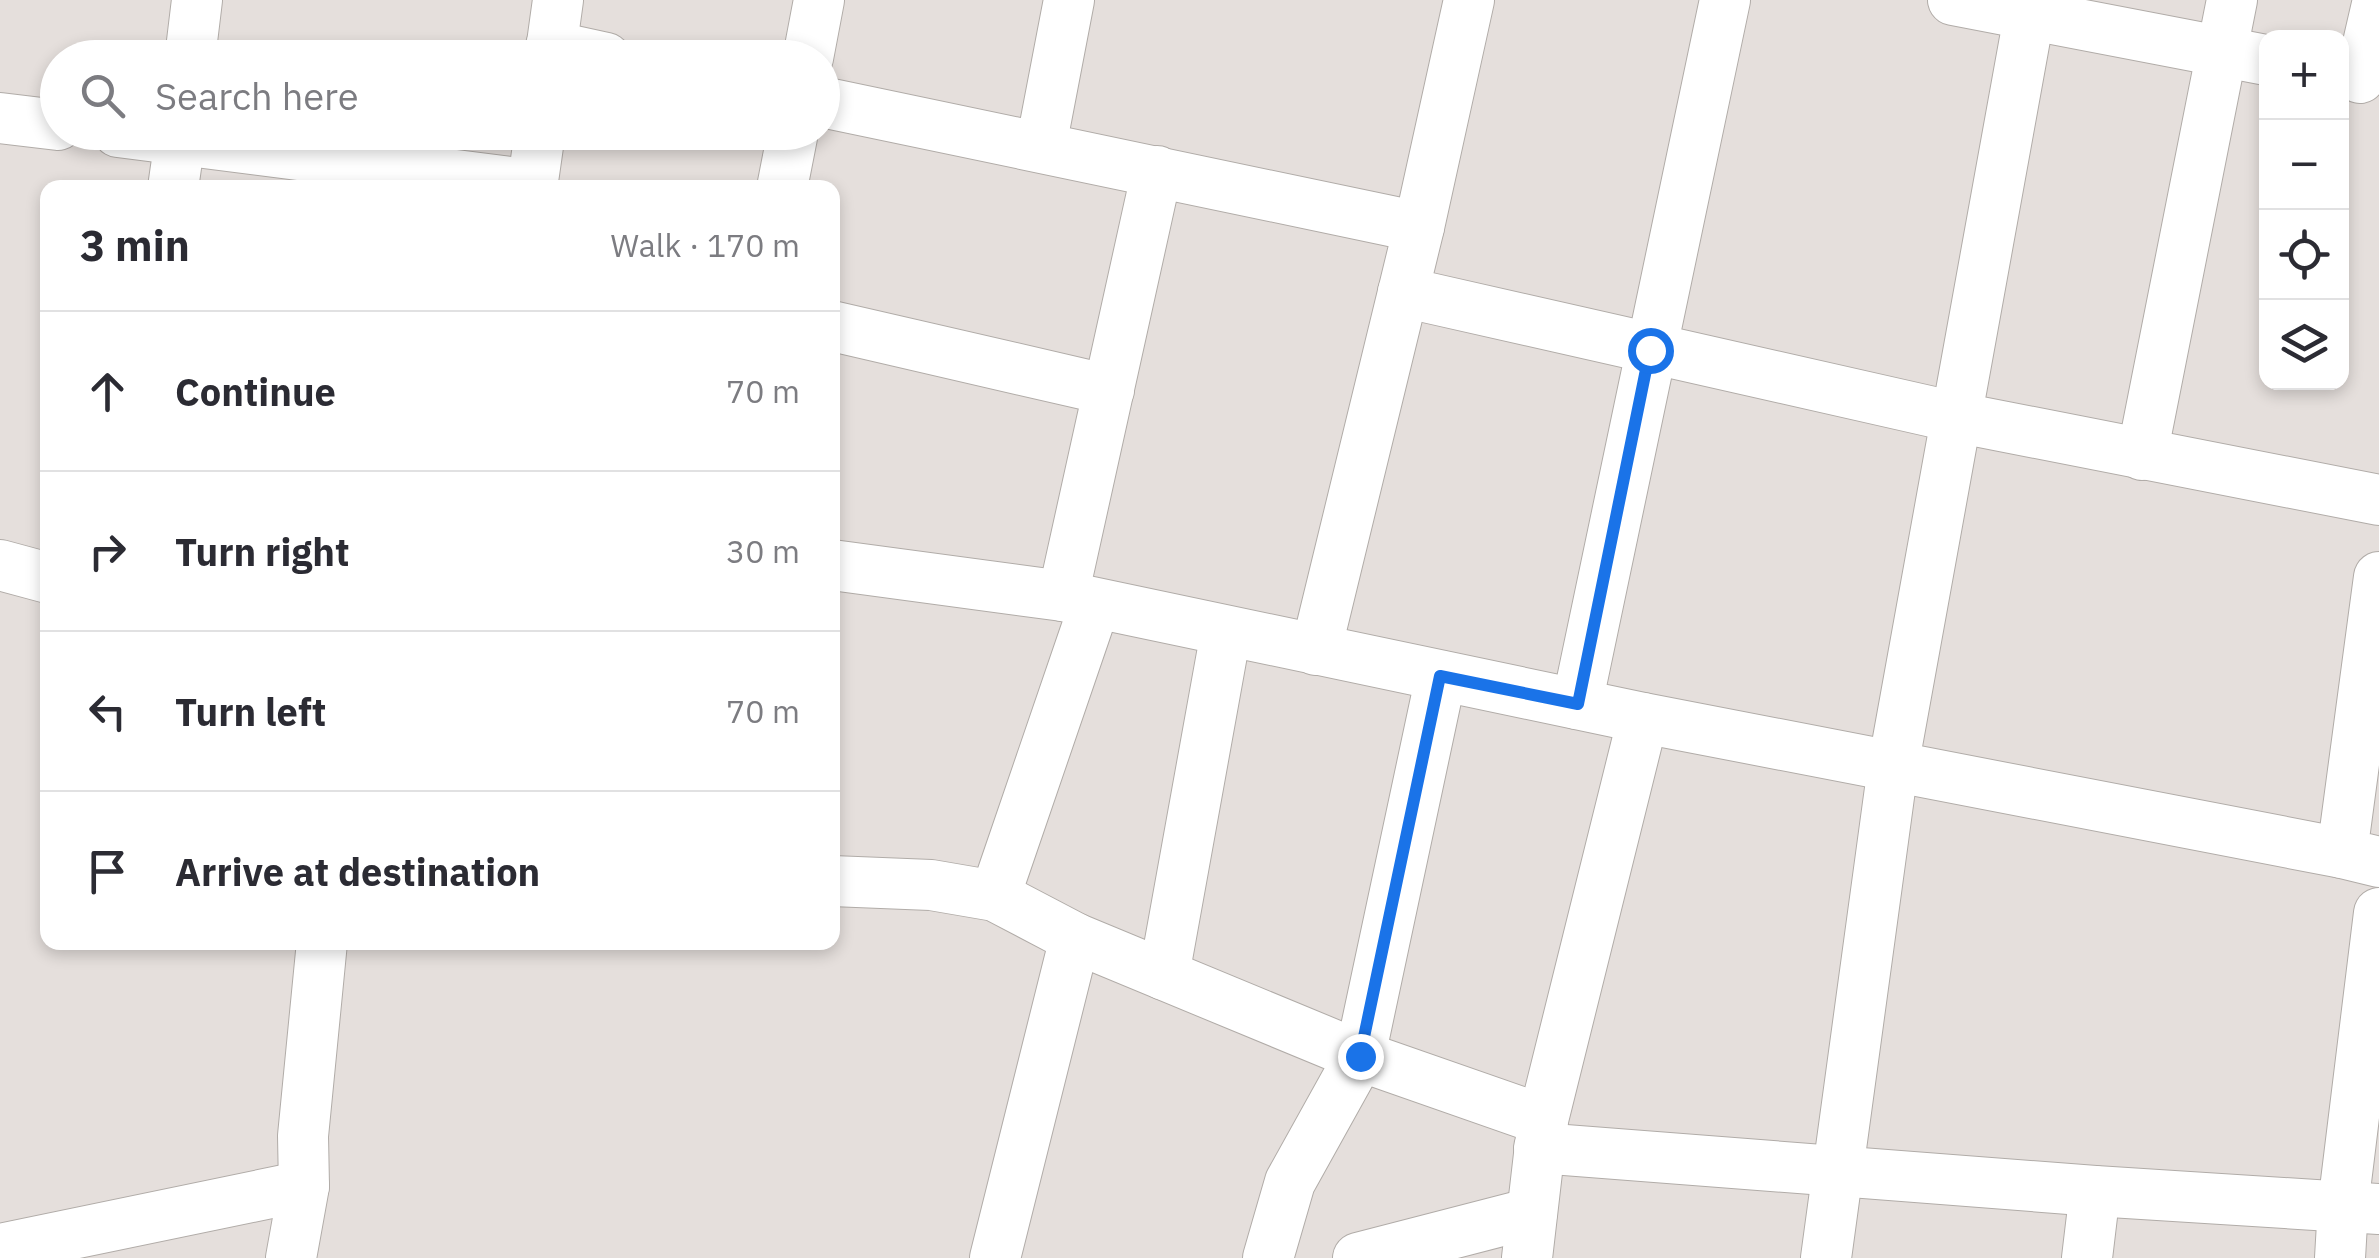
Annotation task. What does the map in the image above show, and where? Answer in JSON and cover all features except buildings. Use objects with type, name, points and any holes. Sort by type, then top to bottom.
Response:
[{"type":"street","points":[[192,40],[197,0]]},
{"type":"street","points":[[811,40],[819,0]]},
{"type":"street","points":[[1041,146],[1070,0]]},
{"type":"street","points":[[1316,650],[1419,228],[1469,0]]},
{"type":"street","points":[[1578,704],[1725,0]]},
{"type":"street","points":[[1953,0],[2031,7],[2244,55]]},
{"type":"street","points":[[2142,455],[2244,55],[2232,0]]},
{"type":"street","points":[[2360,78],[2378,0]]},
{"type":"street","points":[[1826,1258],[1893,768],[2031,7]]},
{"type":"street","points":[[840,106],[1419,228]]},
{"type":"street","points":[[0,118],[40,123]]},
{"type":"street","points":[[533,180],[537,150]]},
{"type":"street","points":[[784,180],[789,150]]},
{"type":"street","points":[[178,153],[468,180]]},
{"type":"street","points":[[995,896],[1079,600],[1108,390],[1157,171]]},
{"type":"street","points":[[1403,292],[1955,417],[2379,500]]},
{"type":"street","points":[[840,328],[1108,390]]},
{"type":"street","points":[[0,565],[40,576]]},
{"type":"street","points":[[840,565],[1079,600],[1643,718],[2360,858],[2379,577]]},
{"type":"street","points":[[1164,975],[1226,632]]},
{"type":"street","points":[[1268,1258],[1296,1168],[1360,1056],[1440,676]]},
{"type":"street","points":[[1358,1258],[1530,1236],[1541,1134],[1643,718]]},
{"type":"street","points":[[840,882],[932,884],[995,896],[1075,938],[1541,1134],[1836,1172],[2361,1208]]},
{"type":"street","points":[[2340,1258],[2361,1208],[2379,912]]},
{"type":"street","points":[[995,1258],[1075,938]]},
{"type":"street","points":[[291,1258],[304,1186],[303,1136],[321,950]]},
{"type":"street","points":[[0,1249],[304,1186]]},
{"type":"street","points":[[2087,1258],[2095,1191]]},
{"type":"route","points":[[1360,1056],[1440,676],[1578,704],[1650,350]]}]
